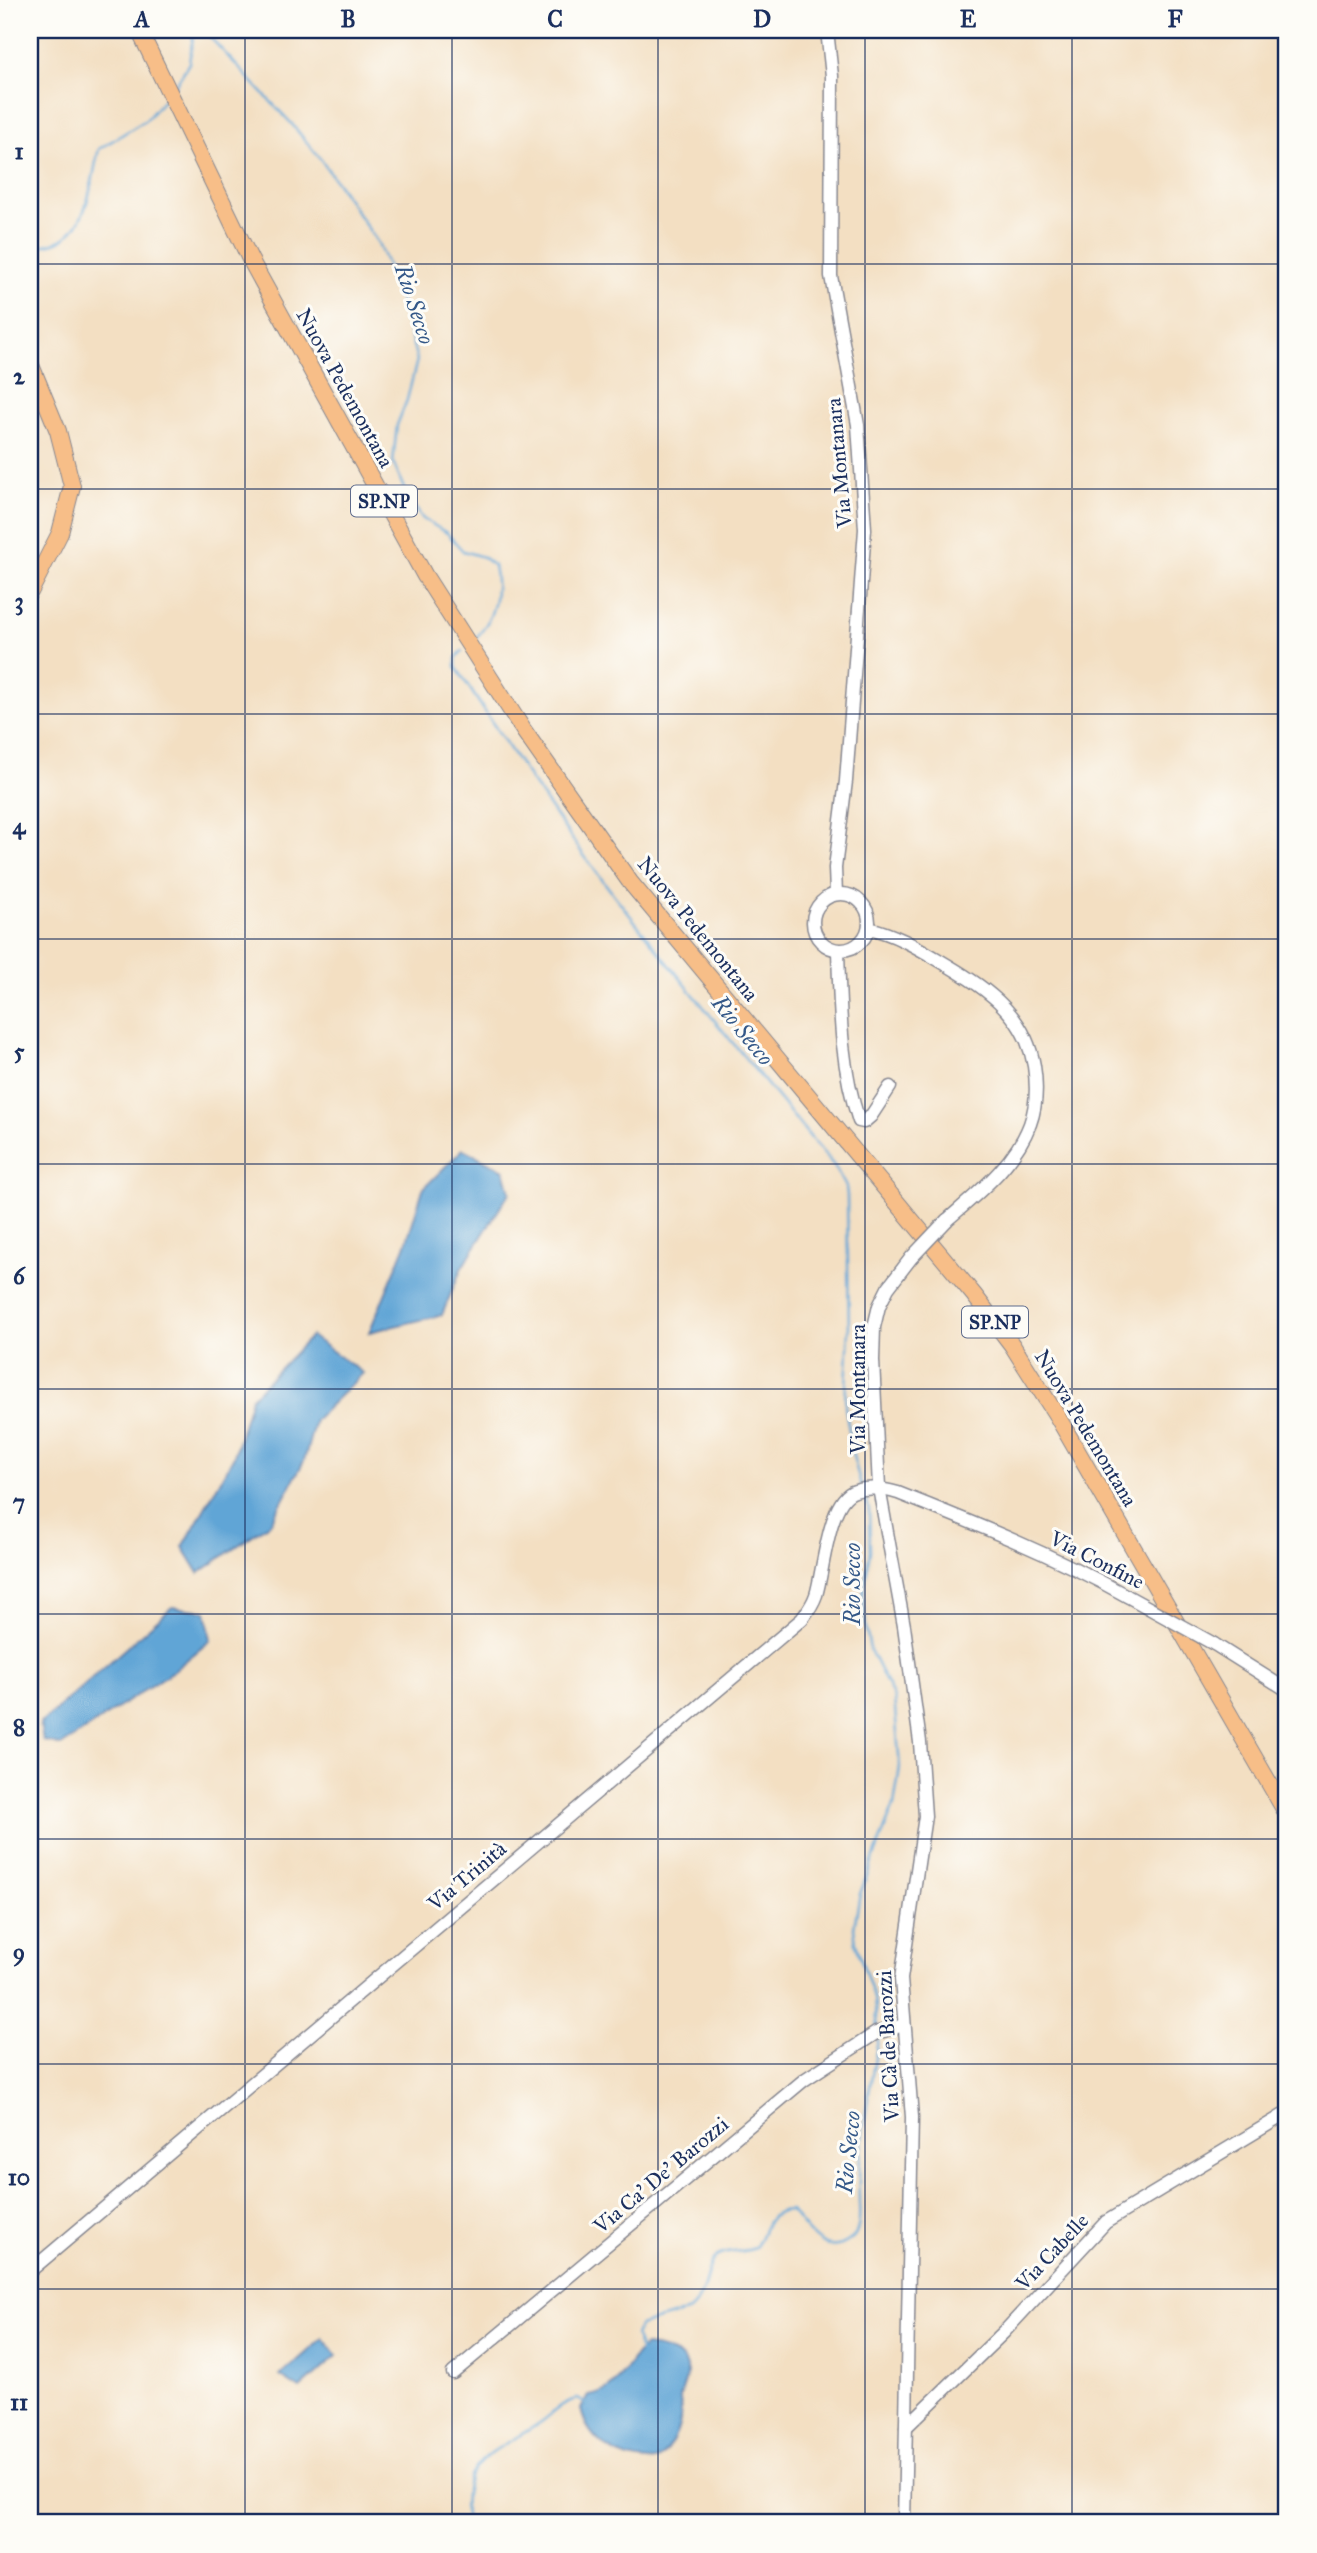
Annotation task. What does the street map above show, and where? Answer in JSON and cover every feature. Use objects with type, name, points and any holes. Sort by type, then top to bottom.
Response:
[{"type":"main road","name":"Nuova Pedemontana","points":[[139,30],[250,259],[425,576],[524,731],[630,882],[974,1295],[1012,1345],[1057,1416],[1287,1814]]},
{"type":"main road","points":[[30,363],[58,431],[72,486],[60,533],[30,592]]},
{"type":"street","name":"Via Montanara","points":[[827,30],[832,62],[831,276],[858,425],[865,529],[847,768],[835,868],[836,894]]},
{"type":"street","points":[[836,894],[845,894],[862,902],[867,910],[869,928],[858,945],[849,950],[838,951],[822,944],[813,928],[815,910],[820,902],[836,894]]},
{"type":"street","name":"Via Montanara","points":[[869,928],[906,942],[986,989],[1018,1023],[1032,1053],[1037,1098],[1030,1124],[1010,1159],[911,1258],[888,1288],[879,1306],[874,1327],[876,1488]]},
{"type":"street","points":[[838,951],[841,1030],[847,1073],[859,1121],[864,1122],[871,1116],[890,1087]]},
{"type":"street","name":"Via Trinità","points":[[30,2271],[802,1619],[816,1596],[835,1515],[841,1502],[852,1491],[876,1488]]},
{"type":"street","name":"Via Confine","points":[[876,1488],[898,1493],[1082,1571],[1214,1644],[1287,1690]]},
{"type":"street","name":"Via Cà de Barozzi","points":[[876,1488],[910,1664],[920,1742],[925,1816],[901,1979],[912,2116],[904,2523]]},
{"type":"street","name":"Via Ca' De' Barozzi","points":[[453,2373],[804,2080],[880,2032],[904,2025]]},
{"type":"street","name":"Via Cabelle","points":[[906,2427],[1004,2332],[1106,2222],[1287,2113]]},
{"type":"water","points":[[463,1149],[504,1170],[510,1192],[461,1269],[442,1315],[369,1332],[405,1247],[423,1189]]},
{"type":"water","points":[[311,1336],[363,1373],[315,1420],[304,1461],[271,1522],[199,1573],[183,1547],[234,1456],[251,1398]]},
{"type":"water","points":[[172,1607],[206,1611],[211,1640],[173,1671],[61,1746],[43,1741],[40,1724]]},
{"type":"water","points":[[323,2338],[337,2356],[300,2389],[280,2376]]},
{"type":"water","points":[[645,2346],[675,2354],[687,2367],[677,2432],[671,2445],[656,2461],[631,2458],[608,2448],[591,2432],[581,2409],[588,2396],[608,2389],[615,2383]]},
{"type":"waterway","points":[[173,89],[189,63],[194,30]]},
{"type":"waterway","name":"Rio Secco","points":[[203,30],[291,123],[322,161],[378,243],[399,294],[417,360],[407,400],[397,425],[393,462],[407,496],[423,519],[447,533],[463,551],[483,557],[494,566],[494,605],[487,623],[475,639]]},
{"type":"waterway","points":[[30,248],[57,242],[68,235],[83,214],[99,149],[146,120],[164,99]]},
{"type":"waterway","name":"Rio Secco","points":[[462,651],[456,658],[456,667],[560,822],[655,947],[835,1167],[846,1187],[849,1331],[845,1406],[861,1485]]},
{"type":"waterway","name":"Rio Secco","points":[[865,1494],[869,1510],[870,1552],[863,1594],[866,1628],[870,1650],[894,1698],[900,1767],[894,1805],[860,1894],[854,1928],[856,1944],[874,1998],[877,2029]]},
{"type":"waterway","name":"Rio Secco","points":[[641,2352],[636,2337],[639,2326],[689,2311],[700,2297],[712,2261],[725,2253],[755,2248],[767,2223],[776,2214],[791,2211],[809,2233],[824,2244],[841,2245],[854,2236],[859,2222],[862,2139],[878,2039]]},
{"type":"waterway","name":"Rio Secco","points":[[466,2523],[464,2501],[467,2484],[483,2459],[567,2403],[578,2399],[586,2404]]}]
